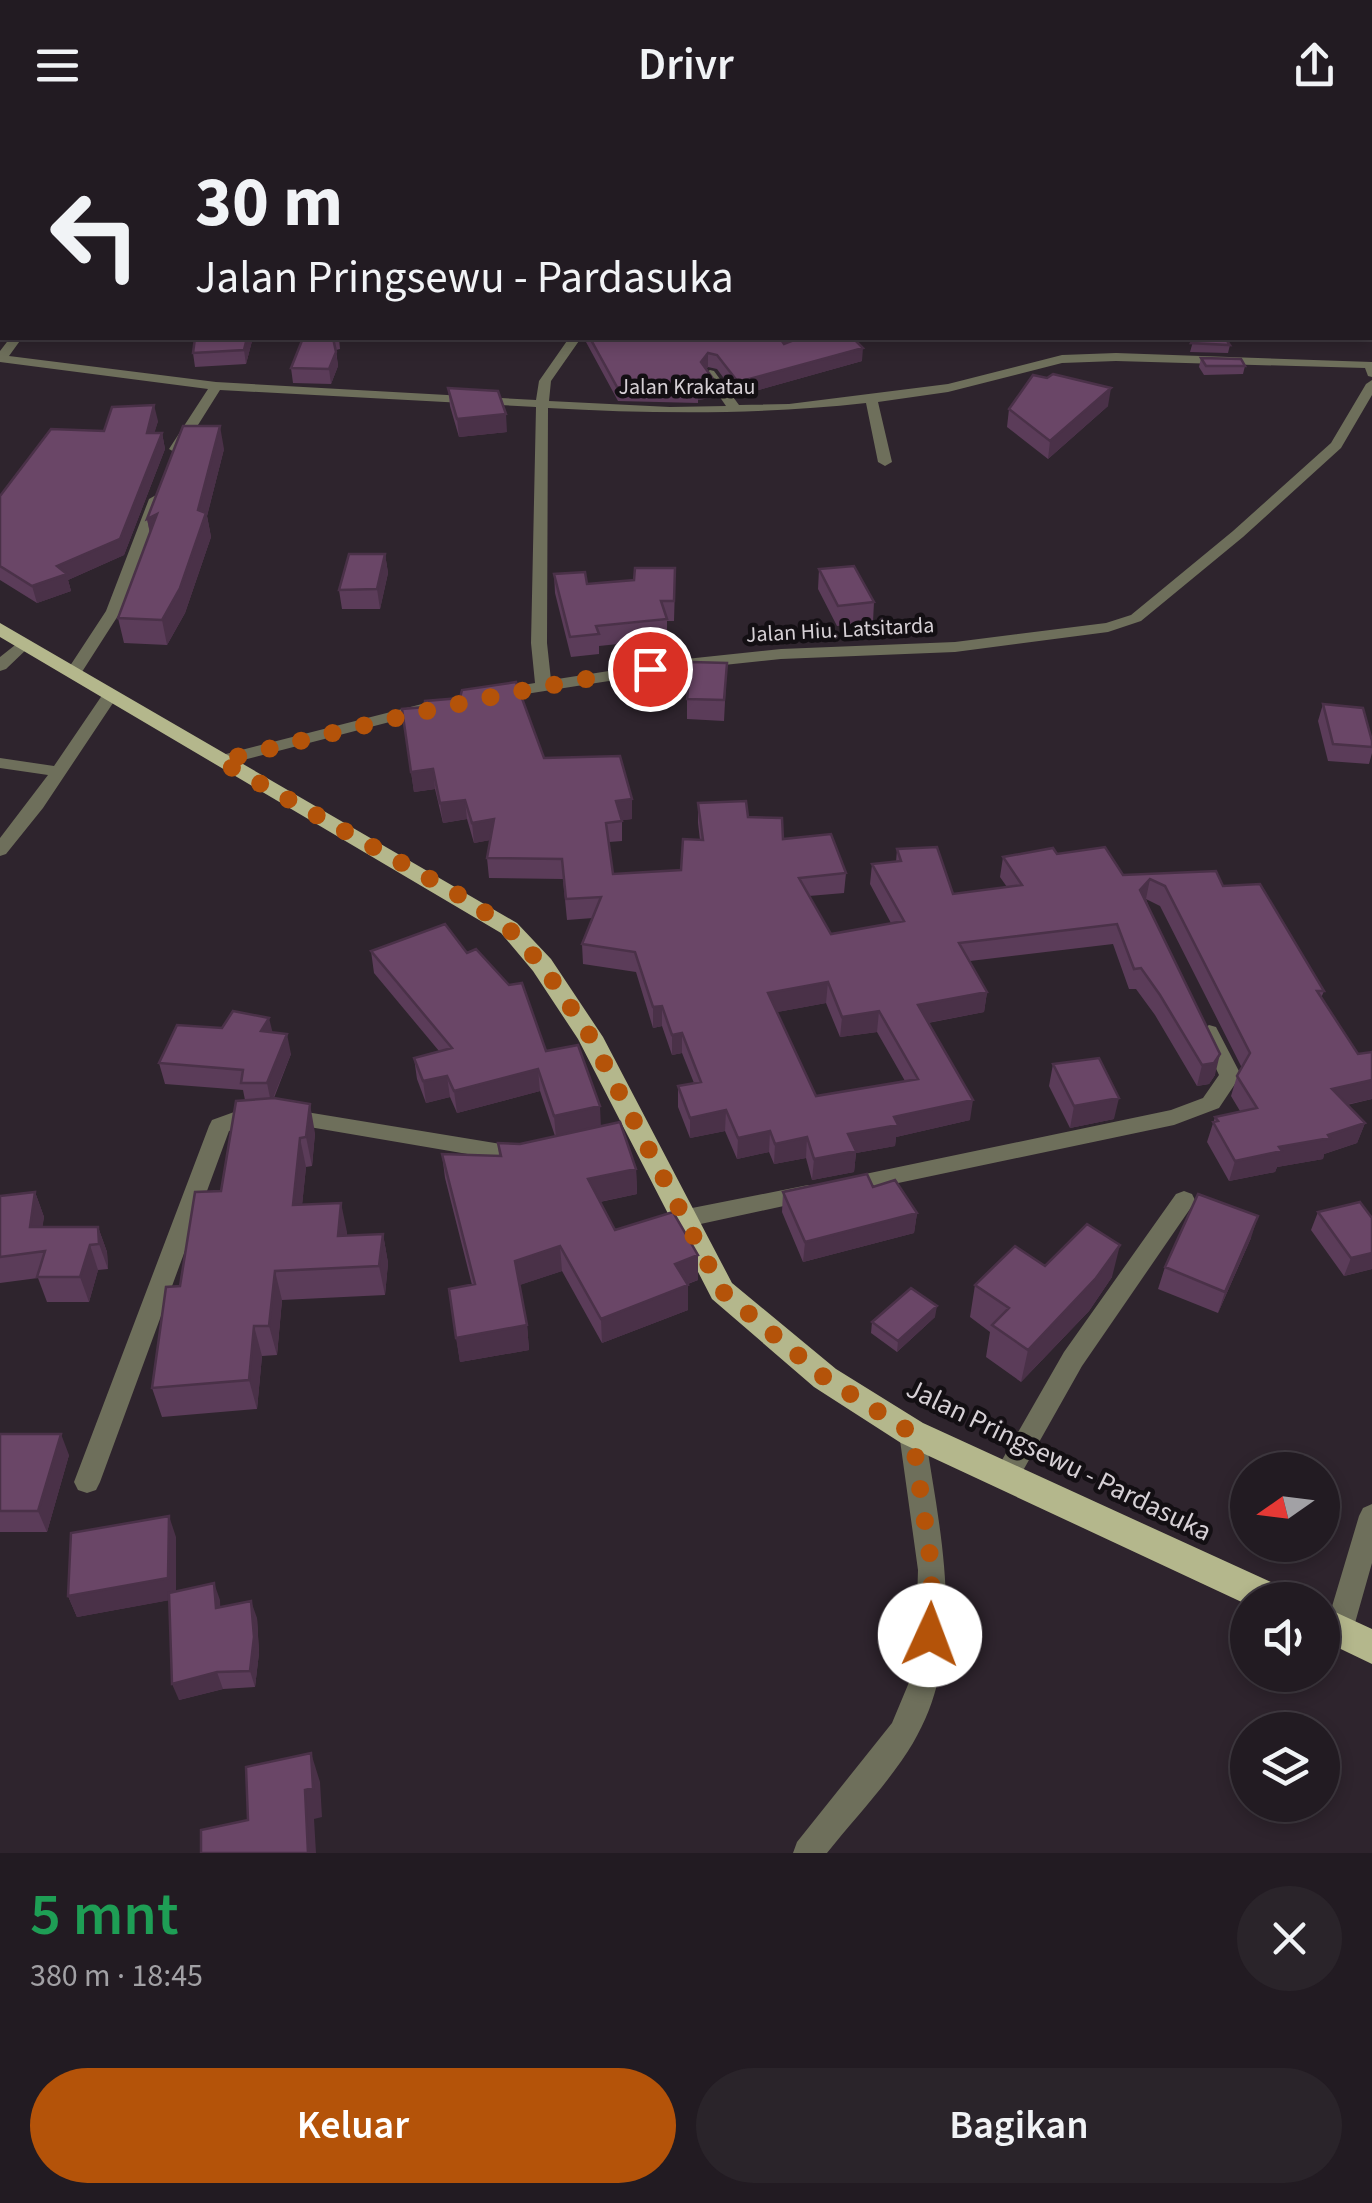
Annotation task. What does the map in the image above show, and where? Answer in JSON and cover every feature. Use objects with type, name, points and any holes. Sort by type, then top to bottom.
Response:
[{"type":"main road","name":"Jalan Pringsewu - Pardasuka","points":[[12,636],[220,761],[464,898],[508,928],[542,965],[590,1036],[630,1133],[722,1291],[825,1378],[912,1433],[1235,1582]]},
{"type":"main road","points":[[1340,1631],[1372,1647]]},
{"type":"street","points":[[543,684],[539,643],[544,381],[574,340]]},
{"type":"street","name":"Jalan Krakatau","points":[[0,358],[216,386],[670,411],[872,399],[948,388],[1062,359],[1116,357],[1372,366]]},
{"type":"street","points":[[1372,366],[1372,373]]},
{"type":"street","points":[[710,374],[734,408]]},
{"type":"street","name":"Jalan Hiu. Latsitarda","points":[[485,696],[543,684],[780,654],[955,646],[1108,627],[1136,618],[1238,534],[1336,445],[1372,384]]},
{"type":"street","points":[[171,460],[216,386]]},
{"type":"street","points":[[872,399],[885,462]]},
{"type":"street","points":[[74,672],[100,643],[110,623],[164,478]]},
{"type":"street","points":[[0,666],[12,636]]},
{"type":"street","points":[[0,850],[111,694]]},
{"type":"street","points":[[220,761],[446,704]]},
{"type":"street","points":[[0,764],[59,772]]},
{"type":"street","points":[[682,1219],[1136,1127],[1211,1103],[1230,1075],[1197,1008]]},
{"type":"street","points":[[87,1482],[220,1126],[248,1115],[281,1116],[508,1156],[548,1151]]},
{"type":"street","points":[[1006,1475],[1073,1359],[1184,1200]]},
{"type":"street","points":[[808,1853],[903,1733],[929,1668],[932,1570],[912,1433]]},
{"type":"street","points":[[1340,1602],[1372,1516]]},
{"type":"building","points":[[195,340],[246,340],[244,350],[193,353]]},
{"type":"building","points":[[302,340],[333,340],[336,352],[329,369],[291,368]]},
{"type":"building","points":[[591,340],[781,340],[784,344],[794,340],[855,340],[863,348],[738,382],[717,355],[708,353],[701,362],[716,383],[697,386],[698,389],[617,387]]},
{"type":"building","points":[[1226,340],[1230,345],[1191,343]]},
{"type":"building","points":[[1201,358],[1241,359],[1245,366],[1206,366]]},
{"type":"building","points":[[1053,374],[1111,388],[1050,441],[1009,409],[1033,375],[1047,378]]},
{"type":"building","points":[[448,388],[498,391],[506,414],[457,419]]},
{"type":"building","points":[[154,405],[147,433],[162,433],[120,539],[57,566],[67,574],[32,586],[0,566],[0,496],[51,429],[104,431],[112,407]]},
{"type":"building","points":[[183,426],[220,426],[198,510],[206,513],[180,588],[162,620],[118,618],[157,514],[147,519]]},
{"type":"building","points":[[349,554],[385,554],[377,589],[339,590]]},
{"type":"building","points":[[854,566],[874,602],[838,606],[819,569]]},
{"type":"building","points":[[635,568],[675,568],[674,601],[661,601],[667,619],[596,626],[599,634],[570,637],[554,574],[585,572],[587,584],[634,580]]},
{"type":"building","points":[[691,662],[727,663],[724,700],[687,699]]},
{"type":"building","points":[[516,682],[544,758],[620,756],[632,799],[616,801],[622,821],[606,823],[613,874],[681,870],[683,839],[703,840],[698,803],[746,801],[748,817],[782,818],[783,839],[831,834],[846,873],[799,878],[831,934],[904,921],[872,864],[901,861],[897,849],[937,847],[953,894],[1022,885],[1003,857],[1053,848],[1057,854],[1105,847],[1123,875],[1216,871],[1223,886],[1260,884],[1324,991],[1317,991],[1358,1054],[1372,1052],[1372,1080],[1332,1089],[1365,1123],[1328,1135],[1330,1138],[1279,1147],[1282,1151],[1235,1161],[1213,1122],[1218,1121],[1215,1117],[1257,1108],[1237,1076],[1250,1053],[1165,886],[1150,879],[1140,890],[1220,1054],[1214,1063],[1202,1065],[1141,968],[1134,969],[1117,924],[959,943],[987,992],[918,1005],[973,1100],[894,1117],[898,1125],[848,1134],[856,1151],[814,1159],[807,1137],[775,1144],[770,1131],[738,1138],[726,1110],[690,1118],[678,1086],[701,1082],[682,1033],[672,1035],[662,1006],[653,1007],[635,952],[582,944],[601,897],[566,899],[562,859],[487,858],[494,819],[472,823],[465,800],[440,803],[433,769],[411,772],[402,709],[425,707],[425,701],[460,698],[462,690]],"holes":[[[828,982],[842,1017],[879,1011],[918,1079],[816,1096],[768,993]]]},
{"type":"building","points":[[1323,704],[1363,708],[1372,747],[1333,744]]},
{"type":"building","points":[[445,924],[467,953],[476,949],[509,985],[522,983],[546,1051],[578,1045],[600,1106],[554,1116],[538,1069],[454,1091],[447,1076],[423,1081],[414,1058],[452,1048],[371,951]]},
{"type":"building","points":[[233,1011],[269,1018],[261,1031],[287,1034],[267,1083],[241,1083],[243,1070],[159,1063],[177,1025],[222,1028]]},
{"type":"building","points":[[1099,1058],[1119,1098],[1074,1106],[1053,1064]]},
{"type":"building","points":[[274,1098],[310,1104],[306,1137],[300,1138],[293,1205],[341,1203],[338,1236],[383,1234],[379,1266],[275,1271],[269,1326],[254,1326],[249,1380],[152,1388],[166,1287],[180,1286],[195,1192],[221,1191],[236,1101]]},
{"type":"building","points":[[620,1122],[636,1169],[588,1179],[615,1230],[673,1212],[698,1255],[675,1264],[688,1285],[601,1319],[560,1246],[515,1261],[527,1325],[456,1338],[449,1289],[475,1284],[442,1154],[501,1156],[498,1143],[520,1144]]},
{"type":"building","points":[[867,1174],[873,1187],[895,1180],[917,1213],[805,1242],[783,1192]]},
{"type":"building","points":[[35,1192],[30,1227],[98,1227],[99,1244],[90,1245],[80,1277],[37,1277],[45,1251],[0,1257],[0,1196]]},
{"type":"building","points":[[1198,1194],[1258,1216],[1225,1292],[1165,1267]]},
{"type":"building","points":[[1360,1202],[1372,1218],[1372,1253],[1351,1258],[1318,1212]]},
{"type":"building","points":[[1087,1224],[1120,1245],[1096,1278],[1028,1350],[992,1325],[1009,1308],[975,1285],[1015,1246],[1045,1266]]},
{"type":"building","points":[[911,1288],[937,1306],[898,1341],[872,1322]]},
{"type":"building","points":[[0,1434],[61,1434],[38,1511],[0,1511]]},
{"type":"building","points":[[169,1516],[168,1578],[68,1596],[71,1533]]},
{"type":"building","points":[[214,1583],[216,1608],[251,1601],[254,1637],[250,1671],[217,1672],[172,1684],[169,1593]]},
{"type":"building","points":[[311,1753],[313,1788],[305,1790],[308,1853],[201,1853],[201,1830],[248,1820],[246,1767]]},
{"type":"route","points":[[650,669],[543,684],[427,708],[220,761],[464,898],[508,928],[542,965],[590,1036],[722,1291],[825,1378],[912,1433],[932,1570],[930,1635]]}]
